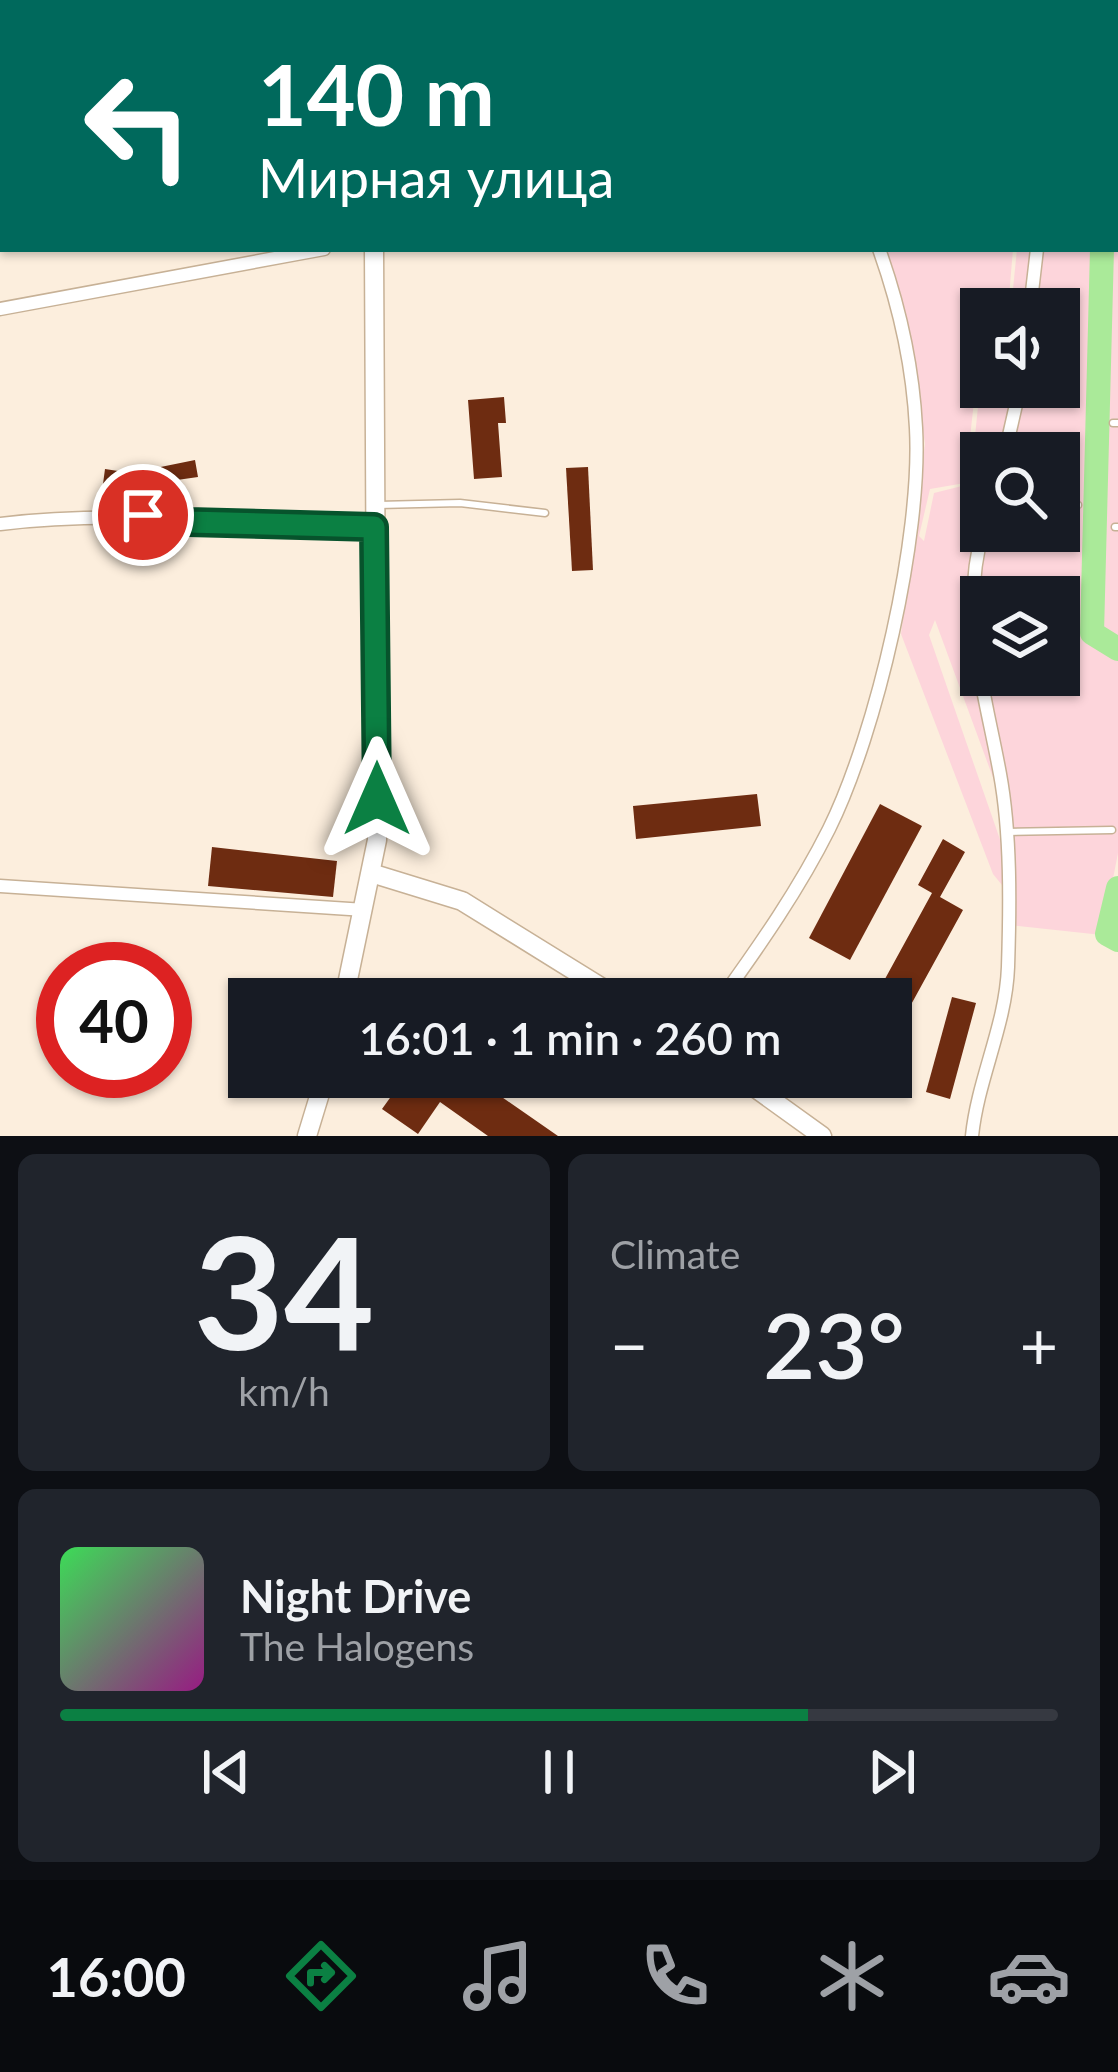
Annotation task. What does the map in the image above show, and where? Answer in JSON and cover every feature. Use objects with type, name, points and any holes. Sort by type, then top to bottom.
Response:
[{"type":"street","points":[[0,310],[308,252]]},
{"type":"street","points":[[349,978],[365,910],[377,817],[374,252]]},
{"type":"street","points":[[736,978],[830,826],[884,673],[906,553],[916,431],[905,345],[880,252]]},
{"type":"street","points":[[1032,288],[1037,252]]},
{"type":"street","points":[[0,524],[143,515],[188,522],[374,527]]},
{"type":"street","points":[[973,1136],[977,1094],[1000,1025],[1008,969],[1001,779],[973,657],[977,552]]},
{"type":"street","points":[[371,873],[462,901],[586,978]]},
{"type":"street","points":[[0,886],[365,910]]},
{"type":"street","points":[[307,1136],[319,1098]]},
{"type":"street","points":[[769,1098],[822,1136]]},
{"type":"lane","points":[[374,505],[460,503],[545,513]]},
{"type":"lane","points":[[1003,832],[1112,830]]},
{"type":"shaded area","points":[[886,252],[1013,252],[1010,288],[960,288],[960,408],[973,408],[971,432],[960,432],[960,484],[930,489],[919,536],[924,541],[934,493],[960,486],[960,552],[1080,552],[1080,432],[975,432],[978,408],[1080,408],[1080,288],[1013,288],[1017,252],[1096,252],[1087,633],[1118,658],[1118,853],[1102,935],[1009,925],[1010,895],[993,874],[901,634],[925,444],[908,331]],"holes":[[[960,576],[1080,576],[1080,696],[963,696],[1013,832],[1004,851],[929,635],[935,620],[960,688]]]},
{"type":"shaded area","points":[[1107,252],[1118,252],[1118,641],[1099,629]]},
{"type":"building","points":[[504,397],[506,423],[498,423],[502,477],[474,479],[468,400]]},
{"type":"building","points":[[195,460],[198,477],[128,487],[103,484],[105,469],[131,473]]},
{"type":"building","points":[[588,467],[593,570],[572,571],[566,468]]},
{"type":"building","points":[[757,794],[761,826],[636,839],[633,806]]},
{"type":"building","points":[[880,804],[922,826],[850,960],[809,938]]},
{"type":"building","points":[[943,839],[965,852],[940,897],[963,910],[912,1003],[912,978],[885,978],[932,893],[918,885]]},
{"type":"building","points":[[212,847],[337,861],[333,897],[208,886]]},
{"type":"building","points":[[952,997],[976,1003],[950,1099],[926,1092]]},
{"type":"building","points":[[390,1098],[503,1098],[558,1136],[488,1136],[440,1102],[418,1134],[382,1109]]},
{"type":"waterway","points":[[1102,252],[1092,633],[1118,649]]},
{"type":"waterway","points":[[1118,888],[1107,934],[1118,940]]},
{"type":"route","points":[[143,515],[188,522],[374,527],[377,799]]}]
